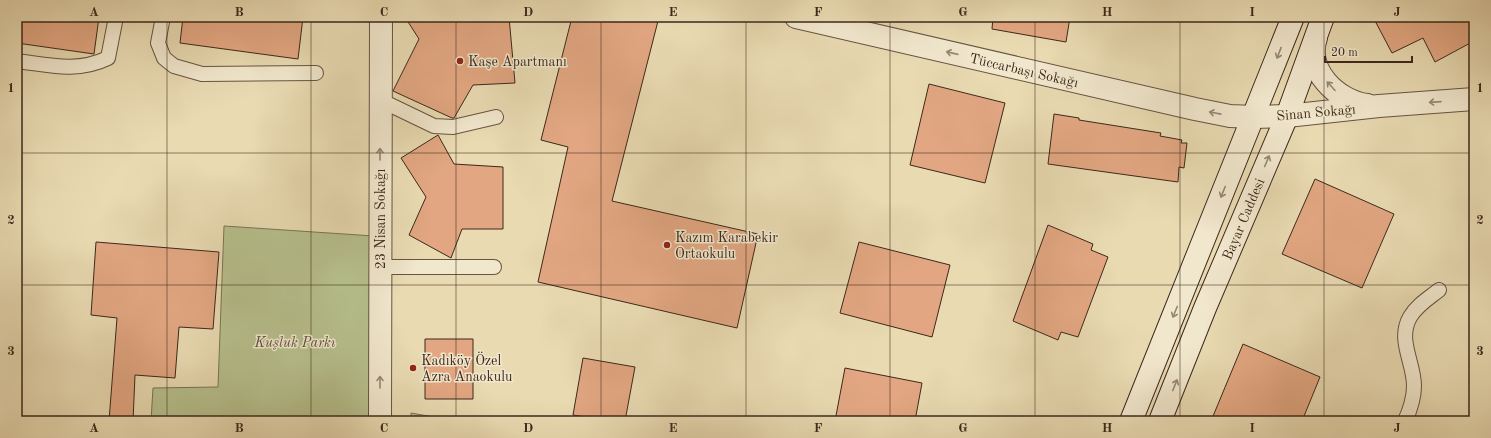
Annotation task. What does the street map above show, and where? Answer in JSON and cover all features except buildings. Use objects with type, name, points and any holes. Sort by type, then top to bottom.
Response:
[{"type":"street","name":"23 Nisan Sokağı","points":[[380,421],[381,17]]},
{"type":"street","name":"Tüccarbaşı Sokağı","points":[[796,17],[1195,109],[1230,116],[1254,117]]},
{"type":"street","name":"Bayar Caddesi","points":[[1132,421],[1198,253],[1294,17]]},
{"type":"street","name":"Bayar Caddesi","points":[[1160,421],[1205,308],[1287,116],[1323,17]]},
{"type":"street","name":"Sinan Sokağı","points":[[1316,37],[1313,52],[1316,65],[1324,78],[1336,92],[1349,100],[1379,106]]},
{"type":"street","name":"Sinan Sokağı","points":[[1254,117],[1287,116],[1379,106],[1474,99]]},
{"type":"lane","points":[[17,61],[70,68],[100,62],[108,58],[116,17]]},
{"type":"lane","points":[[163,17],[158,43],[164,58],[174,66],[202,74],[316,73]]},
{"type":"lane","points":[[380,100],[434,126],[453,127],[496,117]]},
{"type":"lane","points":[[380,267],[494,266]]},
{"type":"lane","points":[[1405,421],[1411,409],[1414,385],[1404,334],[1410,317],[1418,306],[1439,290]]},
{"type":"green space","name":"Kuşluk Parkı","points":[[224,226],[374,236],[369,421],[151,421],[153,388],[218,387]]},
{"type":"green space","points":[[411,413],[456,421],[411,421]]},
{"type":"place","name":"Kaşe Apartmanı","points":[[460,61]]},
{"type":"place","name":"Kazım Karabekir Ortaokulu","points":[[667,245]]},
{"type":"place","name":"Kadıköy Özel Azra Anaokulu","points":[[413,368]]}]
